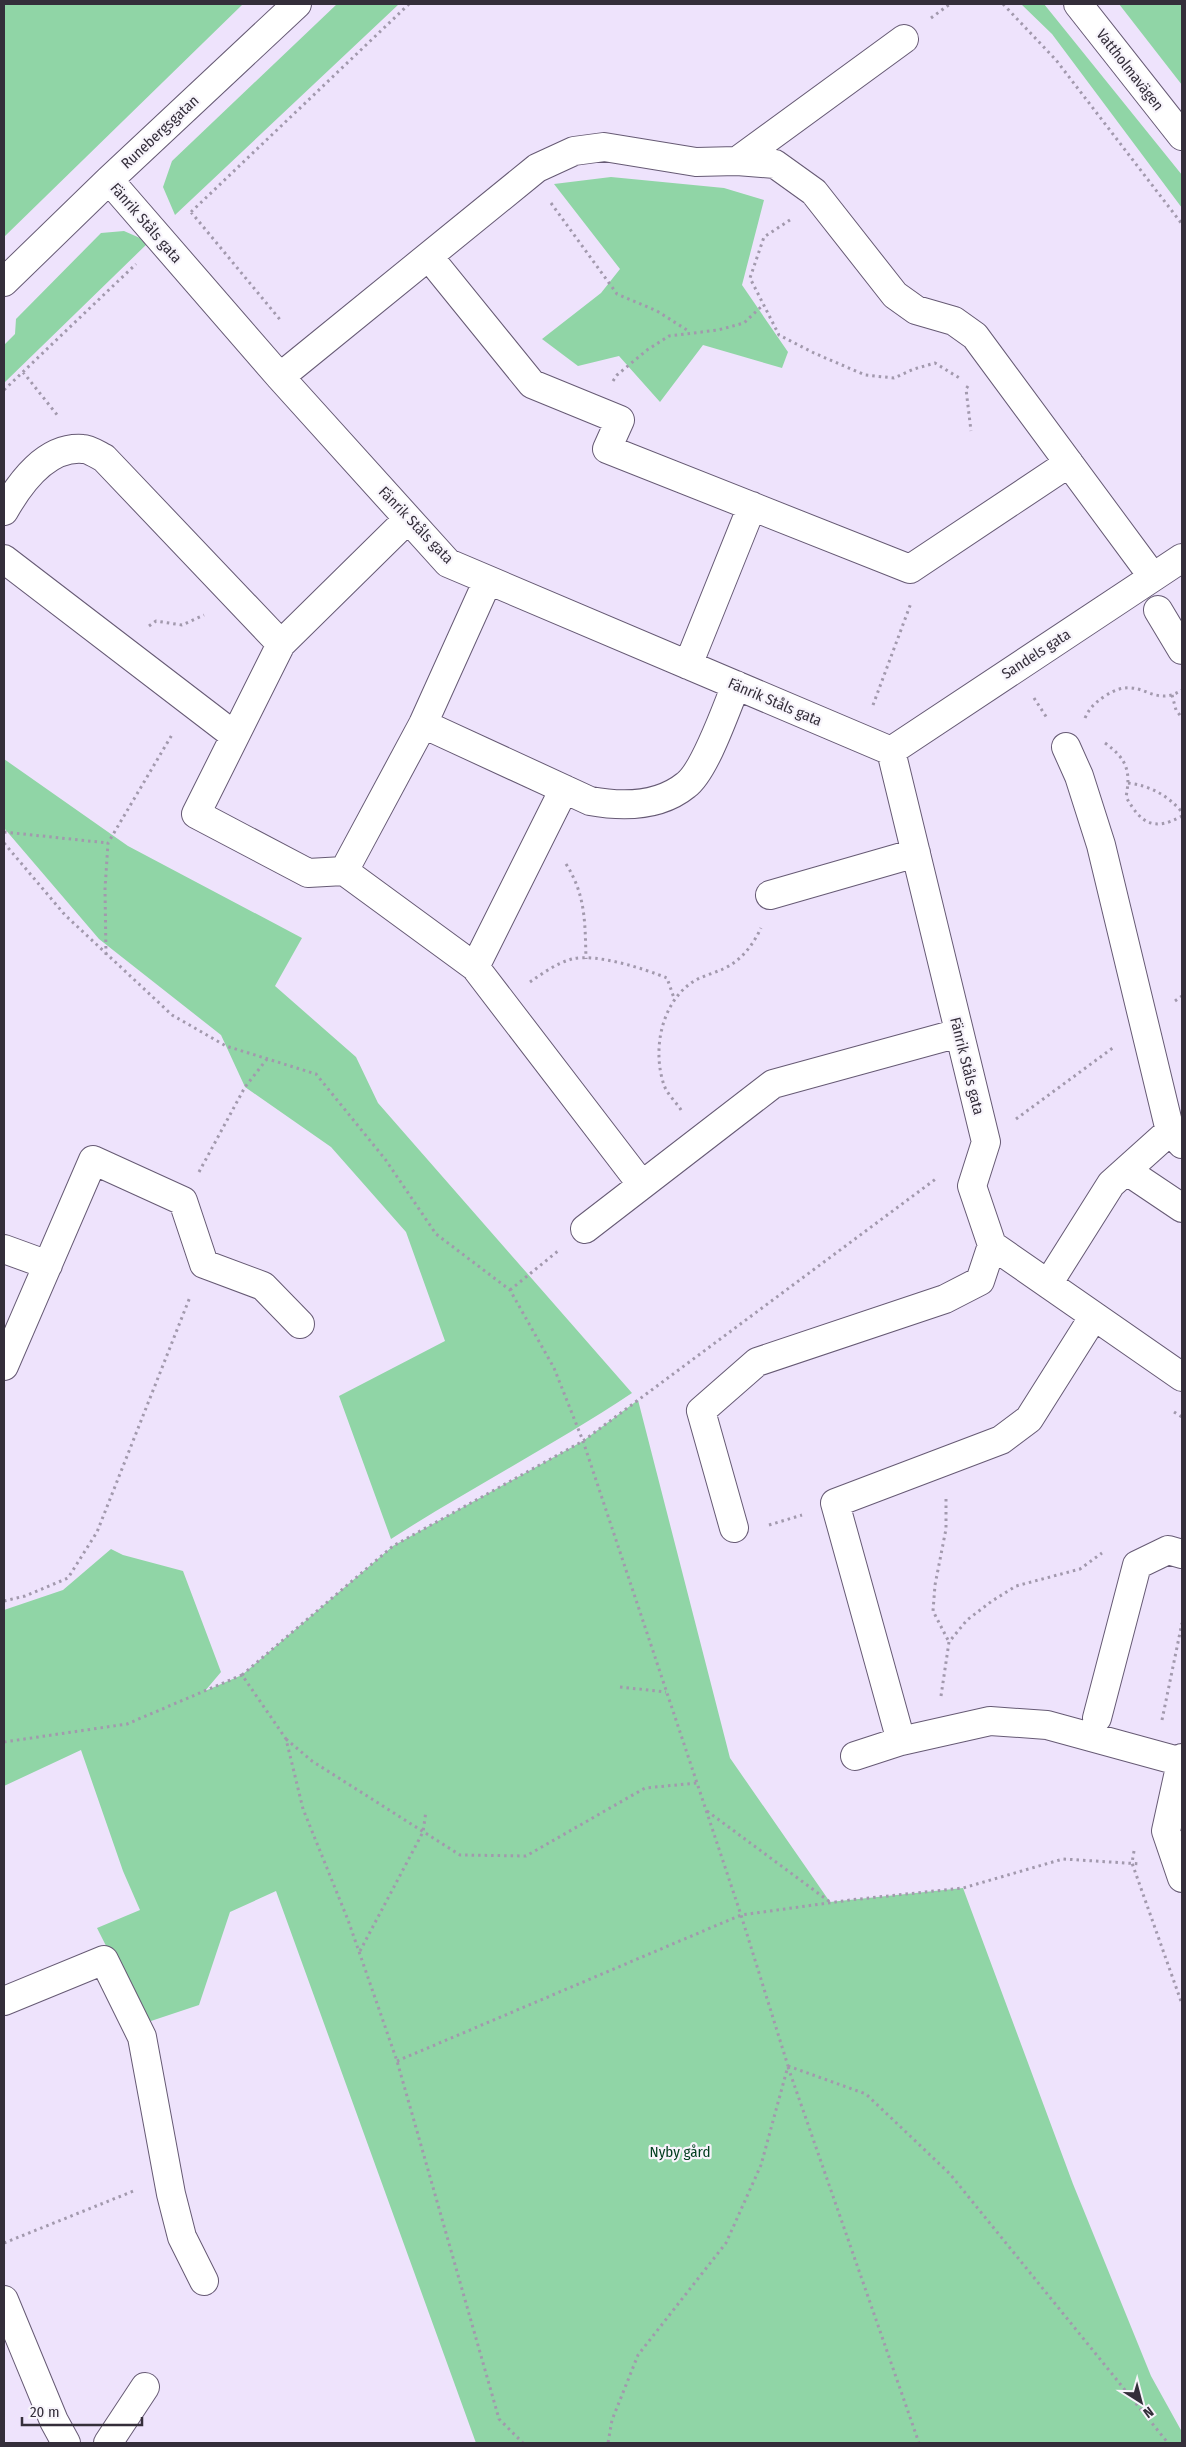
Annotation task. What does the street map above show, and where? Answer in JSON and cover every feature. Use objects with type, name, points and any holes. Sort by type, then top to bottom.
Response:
[{"type":"street","name":"Runebergsgatan","points":[[4,282],[109,180],[297,4]]},
{"type":"street","name":"Vattholmavägen","points":[[1078,4],[1182,136]]},
{"type":"street","points":[[737,160],[904,39]]},
{"type":"street","points":[[280,377],[537,168],[574,151],[604,147],[696,162],[737,160],[775,164],[814,192],[896,295],[916,310],[954,321],[975,336],[1153,577]]},
{"type":"street","name":"Fänrik Ståls gata","points":[[109,180],[280,377],[448,563],[891,751],[986,1142]]},
{"type":"street","points":[[429,257],[532,384],[620,420],[607,449],[910,568],[1069,463]]},
{"type":"street","points":[[4,511],[15,491],[36,469],[60,451],[84,448],[104,458],[280,644]]},
{"type":"street","points":[[688,665],[752,506]]},
{"type":"street","points":[[408,519],[280,644],[196,814],[308,873],[344,871],[475,968],[642,1185]]},
{"type":"street","name":"Sandels gata","points":[[891,751],[1182,558]]},
{"type":"street","points":[[4,559],[235,736]]},
{"type":"street","points":[[344,871],[423,724],[488,580]]},
{"type":"street","points":[[1158,610],[1182,650]]},
{"type":"street","points":[[423,724],[590,802],[613,806],[656,802],[688,785],[707,755],[736,685]]},
{"type":"street","points":[[1048,1284],[1111,1184],[1176,1137],[1144,1024],[1101,845],[1079,776],[1066,747]]},
{"type":"street","points":[[475,968],[564,789]]},
{"type":"street","points":[[770,895],[916,853]]},
{"type":"street","points":[[585,1229],[773,1084],[959,1033]]},
{"type":"street","points":[[986,1142],[972,1186],[992,1245],[1182,1377]]},
{"type":"street","points":[[4,1366],[93,1160],[183,1201],[204,1264],[263,1286],[300,1324]]},
{"type":"street","points":[[1127,1171],[1182,1208]]},
{"type":"street","points":[[734,1528],[701,1411],[757,1362],[945,1299],[980,1281],[992,1245]]},
{"type":"street","points":[[4,1249],[48,1265]]},
{"type":"street","points":[[901,1741],[835,1503],[1001,1440],[1029,1420],[1094,1316]]},
{"type":"street","points":[[1097,1718],[1137,1565],[1168,1550],[1182,1554]]},
{"type":"street","points":[[855,1756],[901,1741],[990,1721],[1048,1725],[1182,1760],[1166,1831],[1180,1872]]},
{"type":"street","points":[[4,2001],[104,1960],[142,2037],[182,2237],[204,2281]]},
{"type":"street","points":[[4,2300],[57,2441]]},
{"type":"street","points":[[108,2443],[145,2387]]},
{"type":"path","points":[[4,390],[409,4]]},
{"type":"path","points":[[1003,4],[1056,60],[1182,224]]},
{"type":"path","points":[[530,174],[618,294],[657,311],[690,332]]},
{"type":"path","points":[[824,205],[788,221],[764,237],[750,278],[780,335],[814,353],[865,375],[894,378],[914,369],[935,363],[970,384]]},
{"type":"path","points":[[191,212],[309,354]]},
{"type":"path","points":[[595,410],[617,375],[647,350],[669,336],[718,330],[744,323],[763,305]]},
{"type":"path","points":[[23,372],[84,448]]},
{"type":"path","points":[[873,706],[915,593],[910,568]]},
{"type":"path","points":[[119,647],[156,621],[182,626],[208,613],[233,594]]},
{"type":"path","points":[[1085,720],[1090,706],[1116,688],[1132,686],[1149,694],[1165,697],[1182,690]]},
{"type":"path","points":[[1172,695],[1176,710],[1182,718]]},
{"type":"path","points":[[864,702],[927,727]]},
{"type":"path","points":[[106,956],[105,889],[108,843],[191,703]]},
{"type":"path","points":[[1100,740],[1123,759],[1129,779],[1126,797],[1136,814],[1150,824],[1168,824],[1182,816]]},
{"type":"path","points":[[1128,783],[1142,785],[1160,792],[1182,812]]},
{"type":"path","points":[[4,832],[108,843]]},
{"type":"path","points":[[540,837],[557,851],[573,875],[584,908],[586,959]]},
{"type":"path","points":[[4,842],[65,915],[106,956],[172,1015],[226,1046],[316,1074],[385,1159],[436,1234],[510,1290],[554,1368],[583,1441],[707,1811],[788,2066],[919,2443]]},
{"type":"path","points":[[704,1138],[665,1087],[658,1062],[660,1035],[674,998],[694,981],[726,968],[752,947],[763,922],[770,895]]},
{"type":"path","points":[[502,1002],[548,969],[573,959],[586,959],[641,967],[667,978],[674,998]]},
{"type":"path","points":[[986,1142],[1182,996]]},
{"type":"path","points":[[183,1201],[245,1087],[267,1059]]},
{"type":"path","points":[[4,1742],[126,1724],[242,1675],[393,1546],[583,1441],[944,1173]]},
{"type":"path","points":[[510,1290],[585,1229]]},
{"type":"path","points":[[4,1601],[25,1596],[68,1578],[97,1532],[204,1264]]},
{"type":"path","points":[[938,1464],[946,1494],[946,1529],[935,1585],[933,1611],[949,1642]]},
{"type":"path","points":[[734,1528],[743,1533],[835,1503]]},
{"type":"path","points":[[944,1731],[940,1699],[949,1642],[968,1620],[992,1601],[1016,1586],[1080,1569],[1098,1559],[1109,1546]]},
{"type":"path","points":[[242,1675],[286,1739],[312,1761],[460,1855],[526,1856],[645,1788],[697,1783]]},
{"type":"path","points":[[620,1687],[666,1692]]},
{"type":"path","points":[[286,1739],[303,1809],[359,1952],[397,2061],[499,2419],[523,2443]]},
{"type":"path","points":[[359,1952],[423,1832],[426,1811]]},
{"type":"path","points":[[707,1811],[830,1902]]},
{"type":"path","points":[[397,2061],[741,1915],[830,1902],[963,1888],[1063,1859],[1180,1872]]},
{"type":"path","points":[[608,2443],[612,2420],[638,2355],[726,2243],[761,2165],[788,2066]]},
{"type":"path","points":[[788,2066],[866,2094],[950,2174],[1168,2443]]},
{"type":"path","points":[[4,2243],[169,2177]]},
{"type":"green space","points":[[4,4],[243,4],[4,237]]},
{"type":"green space","points":[[337,4],[399,4],[175,215],[163,187],[172,161]]},
{"type":"green space","points":[[1021,4],[1044,4],[1182,175],[1182,208],[1052,34]]},
{"type":"green space","points":[[1119,4],[1182,4],[1182,85]]},
{"type":"green space","points":[[611,177],[724,188],[764,200],[742,285],[788,352],[782,368],[703,345],[660,402],[619,356],[578,366],[542,339],[601,293],[620,269],[554,184]]},
{"type":"green space","points":[[124,231],[149,242],[4,383],[4,345],[15,334],[16,319],[101,233]]},
{"type":"green space","points":[[4,759],[128,846],[302,938],[275,986],[356,1057],[378,1103],[632,1393],[573,1431],[391,1539],[339,1396],[445,1341],[406,1232],[331,1147],[245,1087],[221,1035],[99,939],[4,828]]},
{"type":"green space","name":"Nyby gård","points":[[638,1400],[730,1758],[830,1902],[963,1888],[1073,2184],[1151,2376],[1182,2432],[1182,2443],[476,2443],[276,1891],[230,1912],[199,2005],[151,2021],[139,2011],[97,1928],[140,1910],[123,1871],[81,1750],[4,1786],[4,1610],[63,1590],[111,1549],[123,1555],[183,1571],[221,1672],[205,1691],[242,1675],[393,1546],[583,1441]]}]
